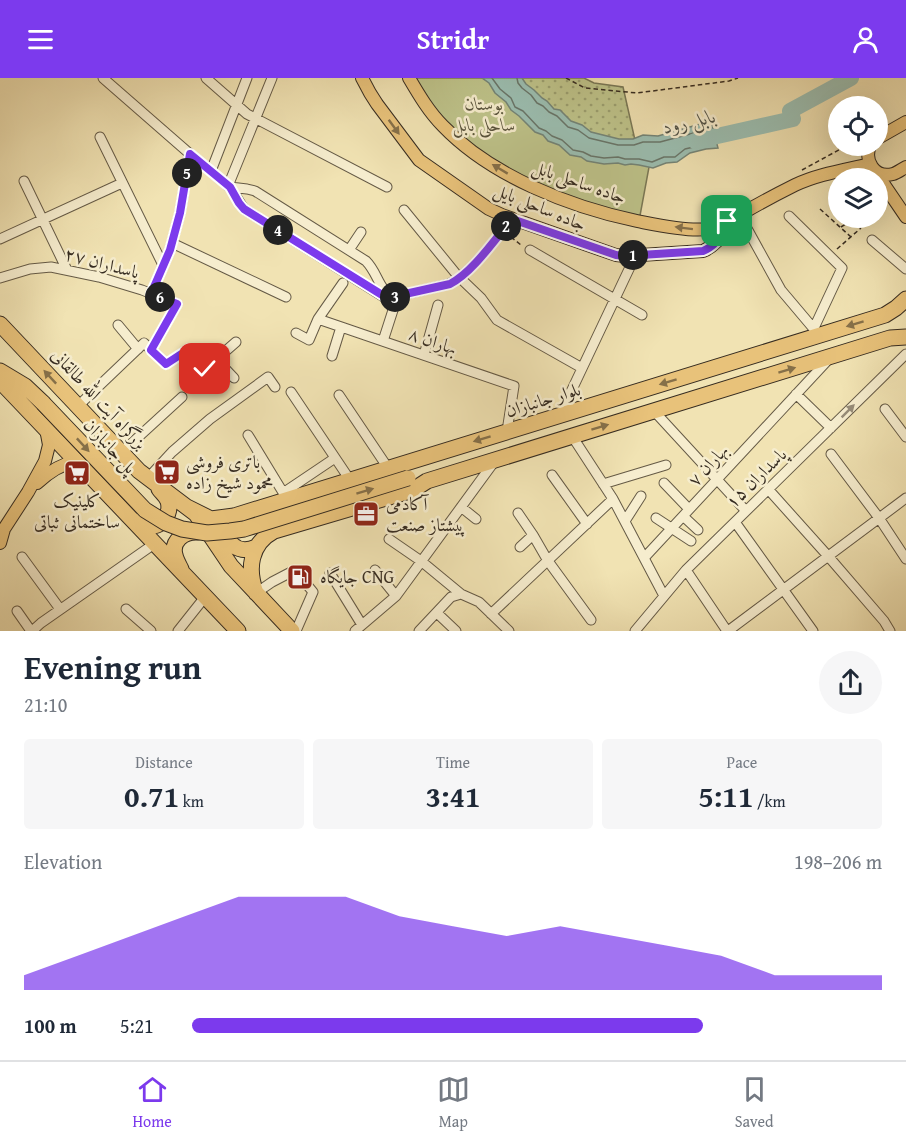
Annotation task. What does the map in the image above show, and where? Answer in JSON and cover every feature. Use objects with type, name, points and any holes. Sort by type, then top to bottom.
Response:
[{"type":"highway","name":"بلوار جانبازان","points":[[187,507],[211,519],[234,516],[285,496],[350,480],[560,415],[817,331],[885,315],[906,299]]},
{"type":"highway","points":[[885,315],[906,313]]},
{"type":"highway","name":"بزرگراه آیت الله طالقانی","points":[[0,324],[144,474],[196,514],[231,566],[294,631]]},
{"type":"highway","points":[[256,593],[252,580],[252,555],[264,538],[274,531],[413,490],[426,481],[496,459],[906,335]]},
{"type":"highway","name":"پل جانبازان","points":[[0,371],[26,386],[145,510],[166,523],[190,530],[212,533],[244,529],[408,478]]},
{"type":"highway","points":[[0,381],[238,631]]},
{"type":"highway","points":[[133,520],[143,526],[153,526],[161,523],[168,511],[166,497],[144,474]]},
{"type":"highway","points":[[234,516],[227,527],[229,541],[240,549],[256,547]]},
{"type":"highway","points":[[182,572],[175,557],[175,545],[182,536],[193,532],[207,537],[231,566]]},
{"type":"main road","name":"جاده ساحلی بایل","points":[[359,78],[419,160],[489,209],[616,255],[687,253]]},
{"type":"main road","name":"جاده ساحلی بابل","points":[[409,78],[433,115],[453,136],[491,165],[546,193],[627,219],[693,229],[708,229],[722,224],[797,184],[870,164]]},
{"type":"main road","points":[[888,132],[906,122]]},
{"type":"main road","points":[[868,156],[870,164],[904,211]]},
{"type":"main road","points":[[870,164],[877,172],[887,175],[906,167]]},
{"type":"main road","name":"جاده ساحلی بابل","points":[[687,253],[703,251],[713,246],[739,214]]},
{"type":"main road","points":[[0,543],[4,529],[45,461],[50,445],[46,429]]},
{"type":"main road","points":[[28,492],[48,473],[76,460]]},
{"type":"main road","points":[[408,478],[426,481]]},
{"type":"street","points":[[103,78],[229,187],[244,209],[385,292],[394,302]]},
{"type":"street","points":[[206,78],[247,114],[387,187]]},
{"type":"street","points":[[211,171],[247,78]]},
{"type":"street","points":[[229,187],[272,78]]},
{"type":"street","points":[[100,137],[163,265]]},
{"type":"street","points":[[151,294],[172,243],[180,213],[190,154]]},
{"type":"street","points":[[24,181],[67,270]]},
{"type":"street","points":[[0,239],[122,183]]},
{"type":"street","points":[[229,187],[255,191],[349,250],[369,264],[374,271],[380,290]]},
{"type":"street","points":[[404,210],[459,276],[481,298],[497,320],[582,368]]},
{"type":"street","points":[[739,214],[782,290],[817,331],[842,268],[789,216]]},
{"type":"street","points":[[394,302],[450,284],[468,270],[512,219]]},
{"type":"street","points":[[349,250],[361,232]]},
{"type":"street","points":[[872,240],[906,269]]},
{"type":"street","points":[[172,243],[286,297]]},
{"type":"street","points":[[530,250],[642,315]]},
{"type":"street","name":"پاسداران ۲۷","points":[[0,278],[30,269],[51,267],[99,277],[177,304],[151,350]]},
{"type":"street","points":[[560,415],[630,267]]},
{"type":"street","points":[[296,333],[309,340],[318,319],[343,283]]},
{"type":"street","points":[[383,341],[394,302]]},
{"type":"street","points":[[424,355],[438,305]]},
{"type":"street","name":"بهاران ۸","points":[[318,319],[514,386],[507,431]]},
{"type":"street","points":[[118,325],[138,349]]},
{"type":"street","points":[[332,356],[341,327]]},
{"type":"street","points":[[78,406],[144,343],[166,364],[189,349],[205,369],[236,342]]},
{"type":"street","name":"پاسداران ۱۵","points":[[635,631],[686,570],[906,354]]},
{"type":"street","name":"بهاران ۷","points":[[644,558],[831,356]]},
{"type":"street","points":[[216,359],[234,378]]},
{"type":"street","points":[[144,474],[210,419],[268,377],[275,387]]},
{"type":"street","points":[[291,392],[350,480]]},
{"type":"street","points":[[796,394],[831,428]]},
{"type":"street","points":[[339,395],[388,468]]},
{"type":"street","points":[[122,452],[182,397]]},
{"type":"street","points":[[885,409],[906,437]]},
{"type":"street","points":[[654,411],[746,511]]},
{"type":"street","points":[[248,435],[285,496],[335,458]]},
{"type":"street","points":[[572,436],[613,499],[664,596]]},
{"type":"street","points":[[831,454],[879,518],[906,559]]},
{"type":"street","points":[[330,573],[358,628],[396,596],[496,459]]},
{"type":"street","points":[[603,484],[666,465]]},
{"type":"street","points":[[552,475],[587,524]]},
{"type":"street","points":[[664,483],[698,530]]},
{"type":"street","points":[[768,489],[884,621],[890,631]]},
{"type":"street","points":[[625,521],[641,496]]},
{"type":"street","points":[[686,570],[728,631],[906,498]]},
{"type":"street","points":[[491,614],[613,499]]},
{"type":"street","points":[[460,507],[476,519]]},
{"type":"street","points":[[518,513],[548,561],[591,620]]},
{"type":"street","points":[[656,518],[691,541]]},
{"type":"street","points":[[735,522],[813,631]]},
{"type":"street","points":[[520,547],[533,536]]},
{"type":"street","points":[[389,539],[421,561],[461,594],[479,602],[509,631]]},
{"type":"street","points":[[17,611],[31,631],[154,543]]},
{"type":"street","points":[[22,557],[60,609]]},
{"type":"street","points":[[256,593],[295,570],[313,592],[294,631]]},
{"type":"street","points":[[375,570],[396,596]]},
{"type":"street","points":[[419,631],[451,597],[461,594]]},
{"type":"street","points":[[178,631],[201,602],[207,598]]},
{"type":"street","points":[[126,609],[151,631]]},
{"type":"street","points":[[437,613],[456,631]]},
{"type":"path","points":[[566,78],[585,88],[637,93],[738,78]]},
{"type":"path","points":[[819,209],[828,216]]},
{"type":"path","points":[[842,228],[851,237]]},
{"type":"path","points":[[830,256],[861,228]]},
{"type":"path","points":[[505,233],[530,250]]},
{"type":"green space","name":"بوستان ساحلی بابل","points":[[409,78],[503,78],[533,117],[652,151],[639,221],[546,193],[453,136]]},
{"type":"green space","points":[[518,78],[584,78],[594,83],[623,87],[637,149],[533,117]]},
{"type":"water","points":[[482,78],[522,78],[554,109],[560,110],[571,121],[591,132],[619,139],[633,139],[643,135],[658,136],[711,121],[718,148],[690,153],[677,162],[653,168],[587,161],[570,155],[559,145],[535,132]]},
{"type":"waterway","name":"بابل رود","points":[[695,141],[793,119],[790,111],[851,78]]},
{"type":"place","name":"باتری فروشی محمود شیخ زاده","points":[[167,472]]},
{"type":"place","name":"کلینیک ساختمانی ثباتی","points":[[77,473]]},
{"type":"place","name":"آکادمی پیشتاز صنعت","points":[[366,514]]},
{"type":"place","name":"جایگاه CNG","points":[[300,577]]},
{"type":"route","points":[[205,369],[189,349],[166,364],[151,350],[177,304],[151,294],[170,250],[180,213],[190,154],[230,187],[244,209],[387,298],[455,281],[465,274],[512,219],[605,252],[625,256],[703,251],[717,242],[739,214],[727,221]]}]
